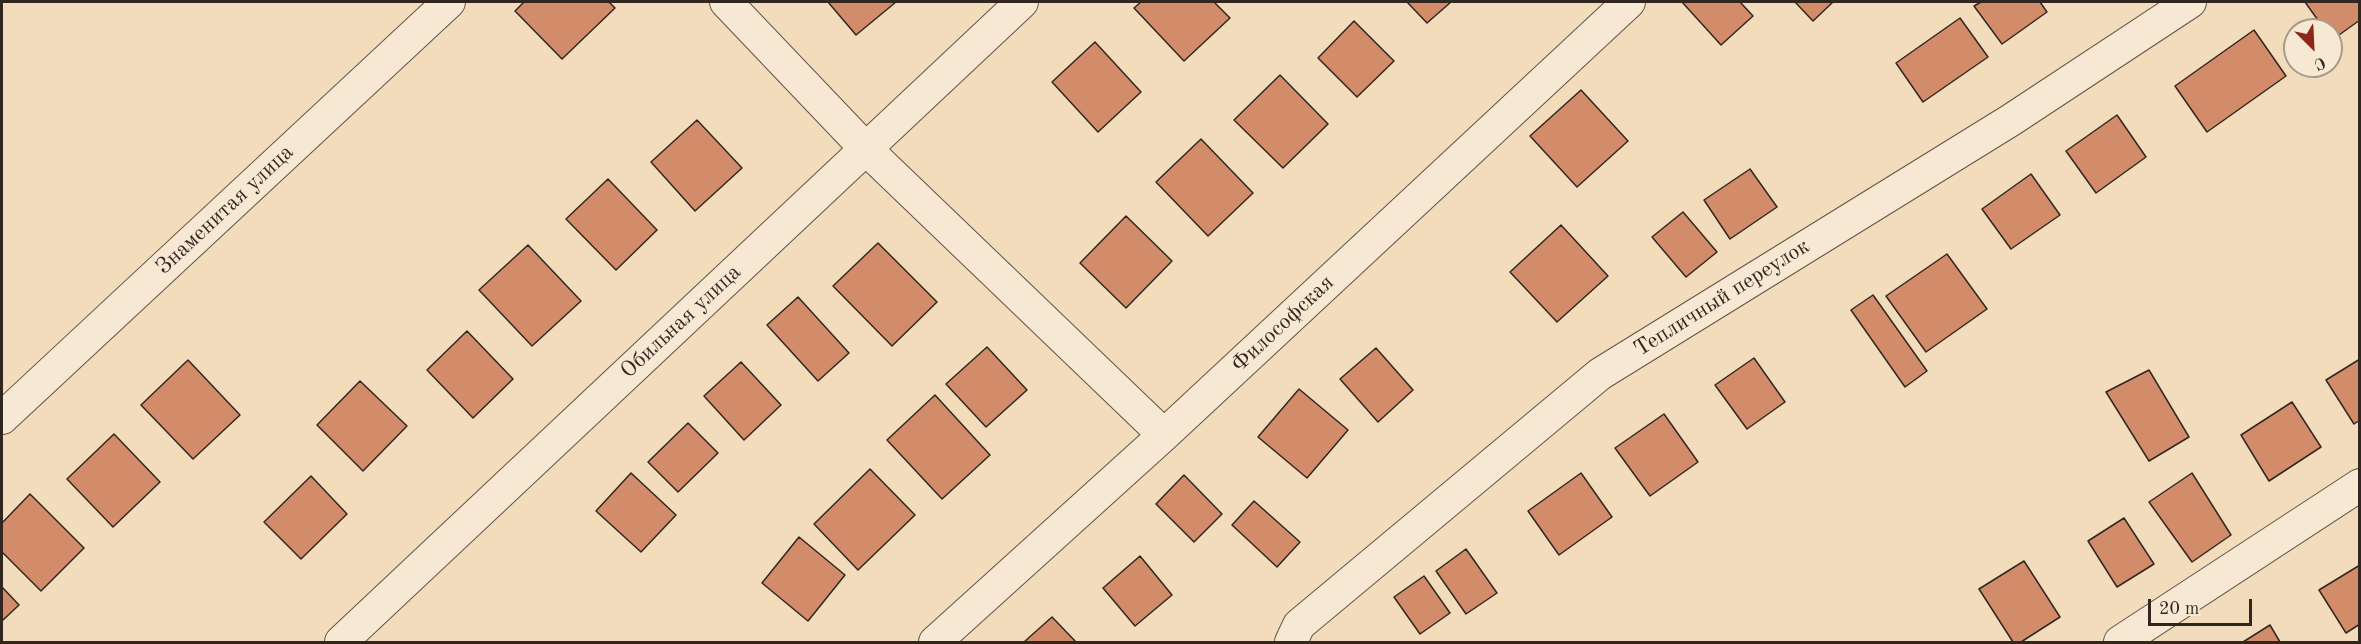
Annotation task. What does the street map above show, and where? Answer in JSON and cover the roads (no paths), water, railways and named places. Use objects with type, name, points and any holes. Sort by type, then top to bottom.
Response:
[{"type":"street","name":"Знаменитая улица","points":[[2,418],[449,2]]},
{"type":"street","points":[[726,2],[866,149],[1164,435]]},
{"type":"street","name":"Обильная улица","points":[[340,642],[1022,2]]},
{"type":"street","name":"Философская","points":[[935,642],[1164,435],[1629,2]]},
{"type":"street","name":"Тепличный переулок","points":[[1291,642],[1299,625],[1600,374],[2011,120],[2190,2]]},
{"type":"street","points":[[2120,642],[2360,485]]}]
